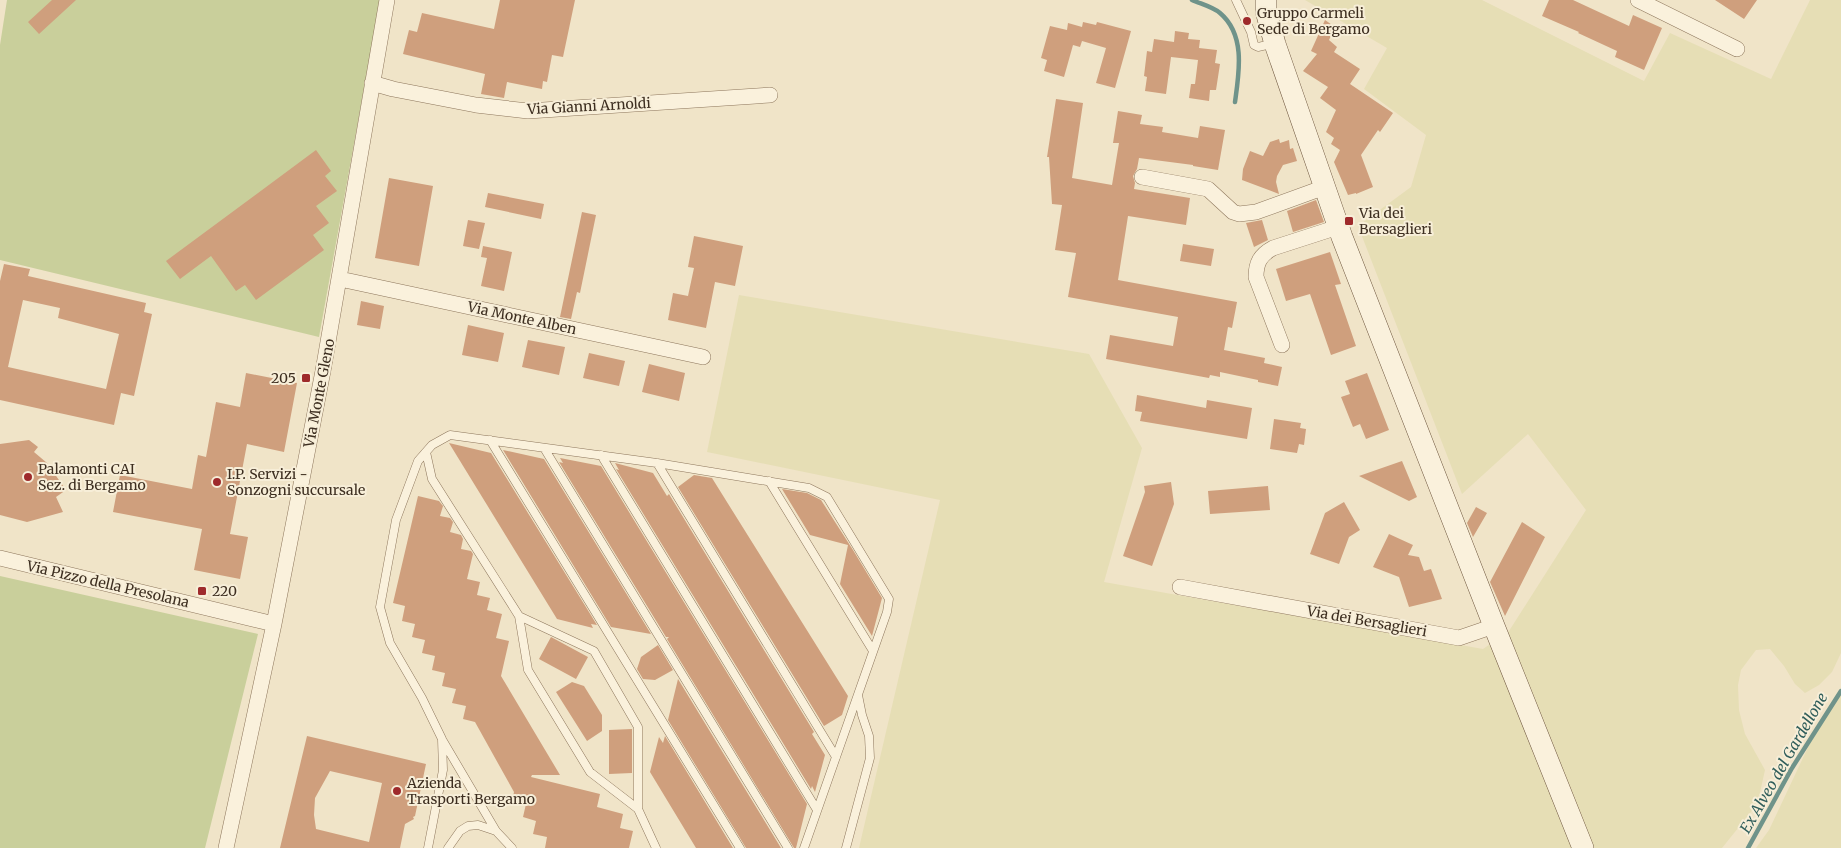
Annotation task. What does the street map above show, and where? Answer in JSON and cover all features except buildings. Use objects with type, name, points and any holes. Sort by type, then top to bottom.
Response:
[{"type":"street","name":"Via Monte Gleno","points":[[226,848],[274,624],[340,279],[376,84],[387,0]]},
{"type":"street","points":[[1266,0],[1266,11],[1275,44],[1338,227],[1583,848]]},
{"type":"street","points":[[1638,0],[1737,49]]},
{"type":"street","name":"Via Gianni Arnoldi","points":[[376,84],[476,105],[528,111],[770,95]]},
{"type":"street","points":[[1142,178],[1208,189],[1233,212],[1239,214],[1256,212],[1325,187]]},
{"type":"street","points":[[1282,346],[1256,277],[1256,266],[1263,253],[1273,248],[1338,227]]},
{"type":"street","name":"Via Monte Alben","points":[[340,279],[703,357]]},
{"type":"street","name":"Via Pizzo della Presolana","points":[[0,558],[274,624]]},
{"type":"street","name":"Via dei Bersaglieri","points":[[1180,587],[1459,638],[1494,626]]},
{"type":"lane","points":[[1236,0],[1251,32],[1254,45],[1258,47],[1275,44]]},
{"type":"lane","points":[[512,848],[496,831],[442,740],[422,698],[390,643],[380,607],[396,520],[418,460],[432,445],[450,435],[601,455],[769,481],[809,488],[827,496],[889,599],[887,612],[804,848]]},
{"type":"lane","points":[[490,440],[740,848]]},
{"type":"lane","points":[[544,448],[788,848]]},
{"type":"lane","points":[[426,452],[432,479],[519,616],[528,670],[590,772],[638,809]]},
{"type":"lane","points":[[601,455],[817,810]]},
{"type":"lane","points":[[656,463],[836,757]]},
{"type":"lane","points":[[769,481],[873,651]]},
{"type":"lane","points":[[519,616],[594,651],[638,727],[638,809],[656,848]]},
{"type":"lane","points":[[846,848],[870,758],[869,736],[858,695]]},
{"type":"lane","points":[[428,848],[443,770],[442,740]]},
{"type":"lane","points":[[448,848],[460,831],[468,826],[478,825],[496,831]]},
{"type":"shaded area","points":[[1305,0],[1482,0],[1644,81],[1670,33],[1771,79],[1810,0],[1841,0],[1841,653],[1832,672],[1819,685],[1805,693],[1795,684],[1784,666],[1770,649],[1756,650],[1741,670],[1738,685],[1739,710],[1745,734],[1765,770],[1759,797],[1751,812],[1722,848],[859,848],[940,500],[707,452],[739,295],[1089,354],[1142,448],[1104,582],[1483,649],[1509,631],[1586,510],[1528,434],[1462,494],[1358,226],[1411,187],[1426,135],[1364,89],[1387,48]]},
{"type":"shaded area","points":[[1841,691],[1841,848],[1756,848],[1769,830],[1818,726]]},
{"type":"green space","points":[[7,0],[380,0],[319,337],[0,260],[0,45]]},
{"type":"green space","points":[[0,576],[258,634],[205,848],[0,848]]},
{"type":"waterway","points":[[1192,0],[1220,13],[1234,32],[1239,55],[1235,102]]},
{"type":"waterway","name":"Ex Alveo del Gardellone","points":[[1748,848],[1792,768],[1841,691]]},
{"type":"place","name":"Gruppo Carmeli Sede di Bergamo","points":[[1247,21]]},
{"type":"place","name":"Via dei Bersaglieri","points":[[1349,221]]},
{"type":"place","name":"205","points":[[306,378]]},
{"type":"place","name":"Palamonti CAI Sez. di Bergamo","points":[[28,477]]},
{"type":"place","name":"I.P. Servizi - Sonzogni succursale","points":[[217,482]]},
{"type":"place","name":"220","points":[[202,591]]},
{"type":"place","name":"Azienda Trasporti Bergamo","points":[[397,791]]}]
